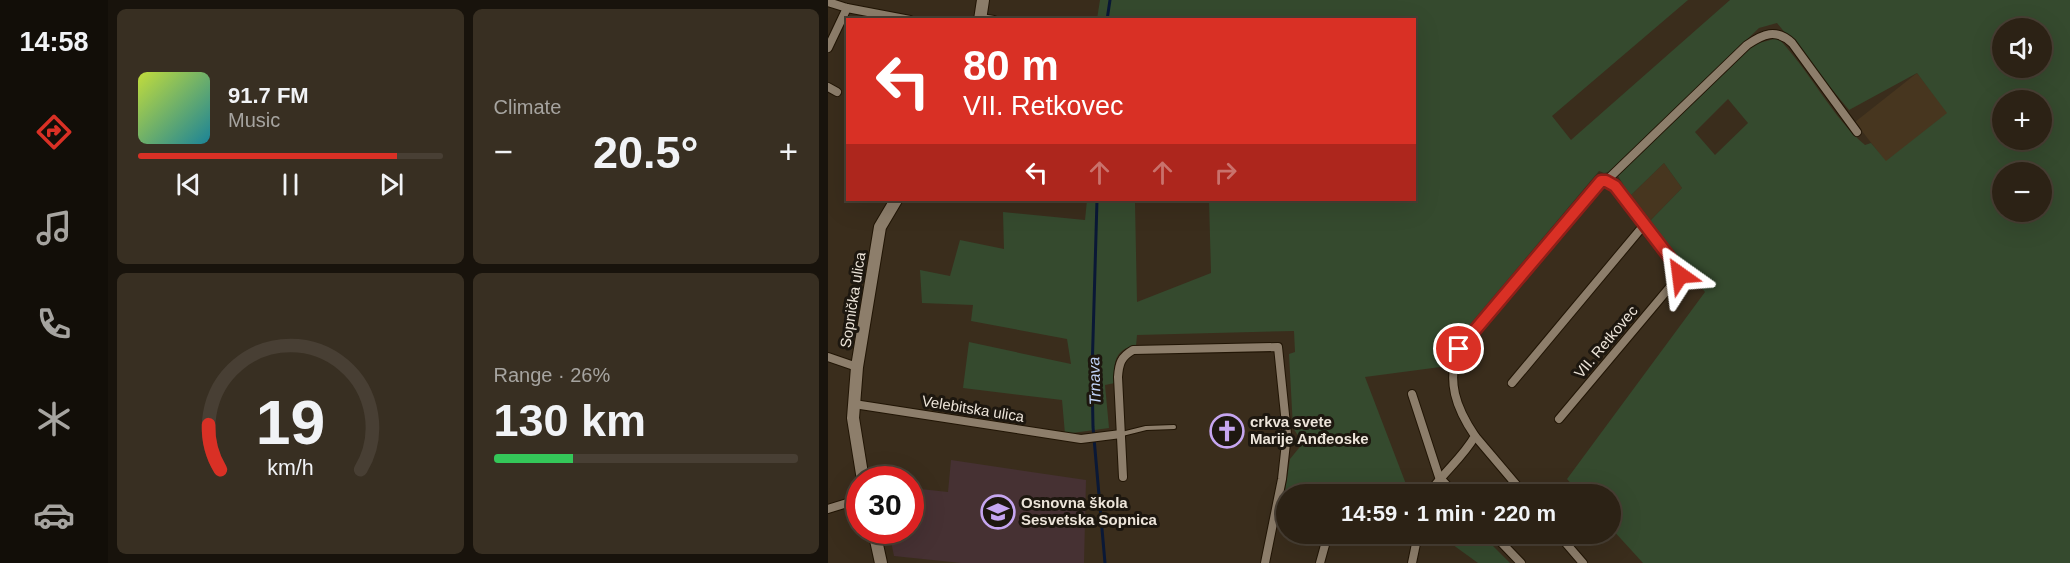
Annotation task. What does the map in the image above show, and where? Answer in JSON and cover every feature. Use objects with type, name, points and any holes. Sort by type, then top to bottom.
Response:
[{"type":"street","points":[[980,18],[982,0]]},
{"type":"street","points":[[828,2],[900,18]]},
{"type":"street","points":[[828,48],[847,8]]},
{"type":"street","points":[[1516,484],[1475,436],[1460,411],[1451,377],[1459,349],[1594,186],[1606,181],[1747,45],[1769,33],[1778,34],[1792,44],[1857,132]]},
{"type":"street","points":[[828,87],[837,92]]},
{"type":"street","name":"VII. Retkovec","points":[[1559,418],[1680,275],[1677,267],[1615,186],[1606,181]]},
{"type":"street","name":"Sopnička ulica","points":[[859,466],[854,437],[857,367],[880,227],[895,201]]},
{"type":"street","points":[[1512,382],[1644,225]]},
{"type":"street","points":[[1123,477],[1119,364],[1124,355],[1133,350],[1278,347],[1287,435],[1282,479],[1265,563]]},
{"type":"street","points":[[828,357],[857,367]]},
{"type":"street","points":[[1412,394],[1439,477],[1446,484]]},
{"type":"street","name":"Velebitska ulica","points":[[854,404],[1089,438],[1121,434]]},
{"type":"street","points":[[1435,484],[1439,477],[1461,458],[1475,436]]},
{"type":"street","points":[[828,509],[846,503]]},
{"type":"street","points":[[877,544],[881,563]]},
{"type":"street","points":[[1320,563],[1325,544]]},
{"type":"street","points":[[1412,563],[1416,544]]},
{"type":"street","points":[[1503,544],[1521,563]]},
{"type":"street","points":[[1567,544],[1583,563]]},
{"type":"lane","points":[[1121,434],[1146,428],[1174,427]]},
{"type":"shaded area","points":[[1917,73],[1948,113],[1886,162],[1855,122]]},
{"type":"shaded area","points":[[1664,163],[1682,188],[1648,223],[1630,196]]},
{"type":"shaded area","name":"Osnovna škola Sesvetska Sopnica","points":[[951,460],[1086,480],[1084,563],[961,563],[894,556],[892,544],[924,544],[924,489],[948,492]]},
{"type":"green space","points":[[1100,0],[1688,0],[1552,116],[1571,140],[1730,0],[2070,0],[2070,563],[1643,563],[1621,539],[1621,484],[1571,484],[1567,479],[1705,292],[1648,223],[1682,188],[1664,163],[1630,196],[1618,176],[1755,44],[1778,38],[1842,121],[1865,145],[1871,143],[1886,161],[1947,113],[1917,73],[1849,110],[1777,23],[1759,28],[1609,172],[1599,171],[1473,321],[1454,348],[1448,366],[1365,377],[1406,484],[1286,484],[1290,459],[1303,443],[1293,428],[1289,354],[1295,352],[1294,331],[1137,335],[1136,346],[1123,350],[1116,358],[1115,383],[1105,385],[1109,428],[1065,434],[1062,400],[963,388],[969,342],[1071,364],[1067,339],[971,321],[973,305],[922,303],[920,270],[950,276],[960,240],[1004,249],[1003,212],[1085,220],[1087,201],[1140,201],[1135,203],[1137,302],[1211,273],[1209,201],[1416,201],[1416,18],[1097,18]],"holes":[[[1728,99],[1748,123],[1715,155],[1695,132]]]},
{"type":"green space","points":[[1452,544],[1491,544],[1510,563],[1478,563]]},
{"type":"waterway","name":"Trnava","points":[[1107,18],[1110,0]]},
{"type":"waterway","name":"Trnava","points":[[1097,201],[1092,373],[1093,427],[1105,563]]},
{"type":"place","name":"crkva svete Marije Anđeoske","points":[[1227,431]]},
{"type":"place","name":"Osnovna škola Sesvetska Sopnica","points":[[998,512]]},
{"type":"route","points":[[1459,349],[1594,186],[1601,181],[1615,186],[1677,267],[1680,275]]}]
